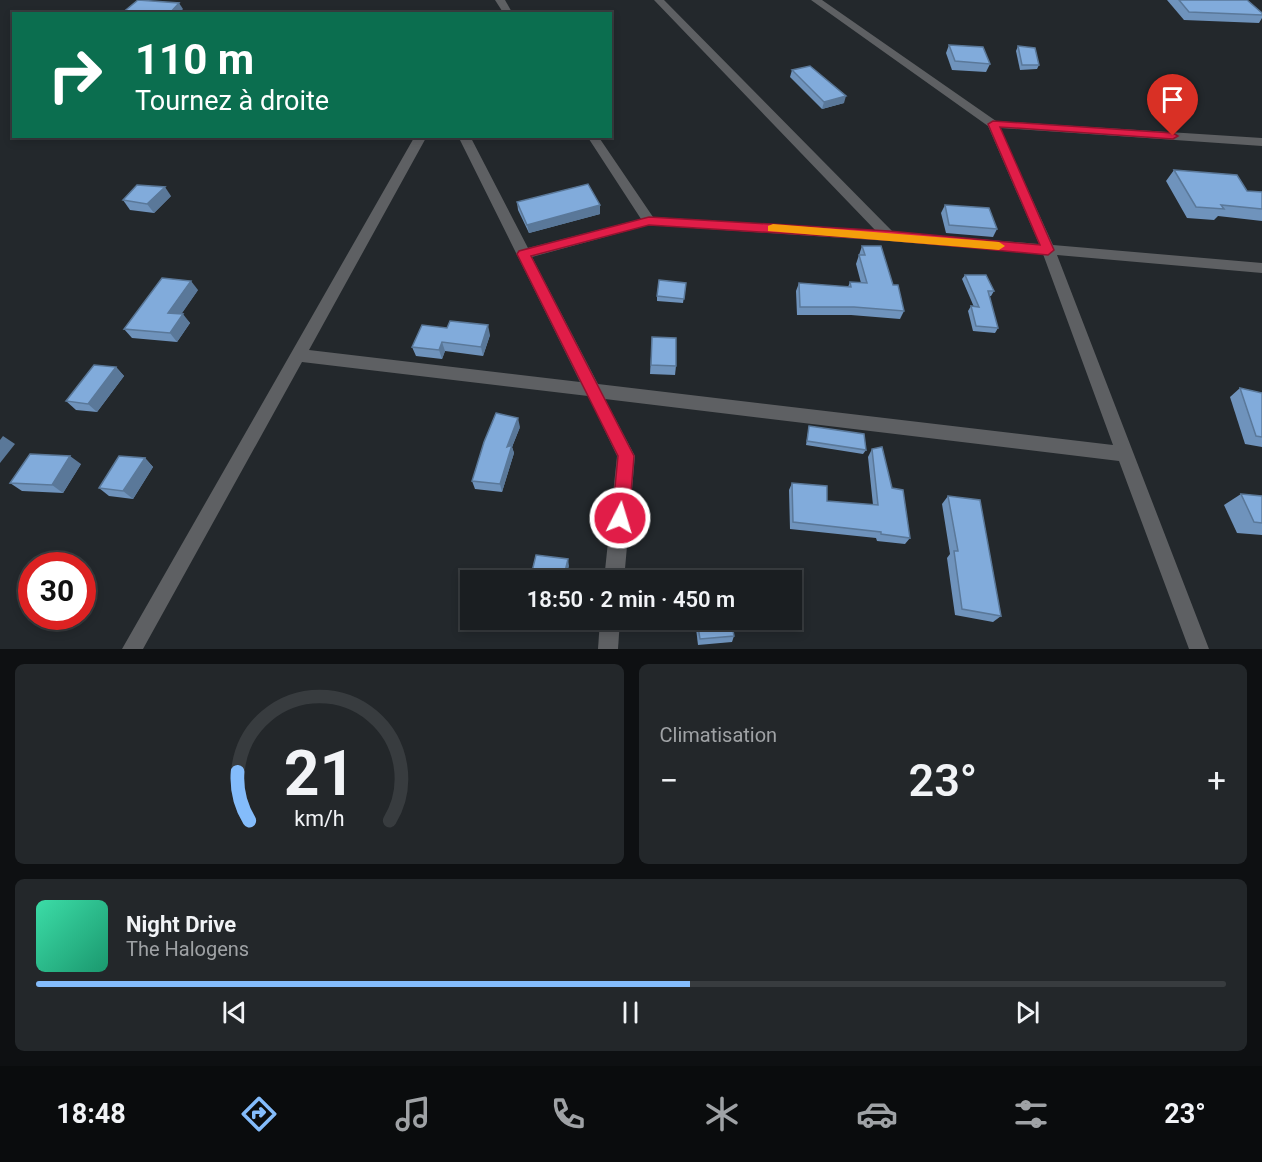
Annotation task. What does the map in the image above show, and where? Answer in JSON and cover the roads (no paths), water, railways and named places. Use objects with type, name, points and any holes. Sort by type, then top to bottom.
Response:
[{"type":"street","points":[[659,0],[889,236]]},
{"type":"street","points":[[816,0],[993,124],[1262,142]]},
{"type":"street","points":[[993,124],[1048,250],[1199,649]]},
{"type":"street","points":[[132,649],[420,138]]},
{"type":"street","points":[[465,138],[626,456],[615,570]]},
{"type":"street","points":[[593,138],[649,221]]},
{"type":"street","points":[[524,254],[649,221],[889,236],[1262,268]]},
{"type":"street","points":[[298,355],[1125,454]]},
{"type":"street","points":[[608,649],[609,630]]}]
